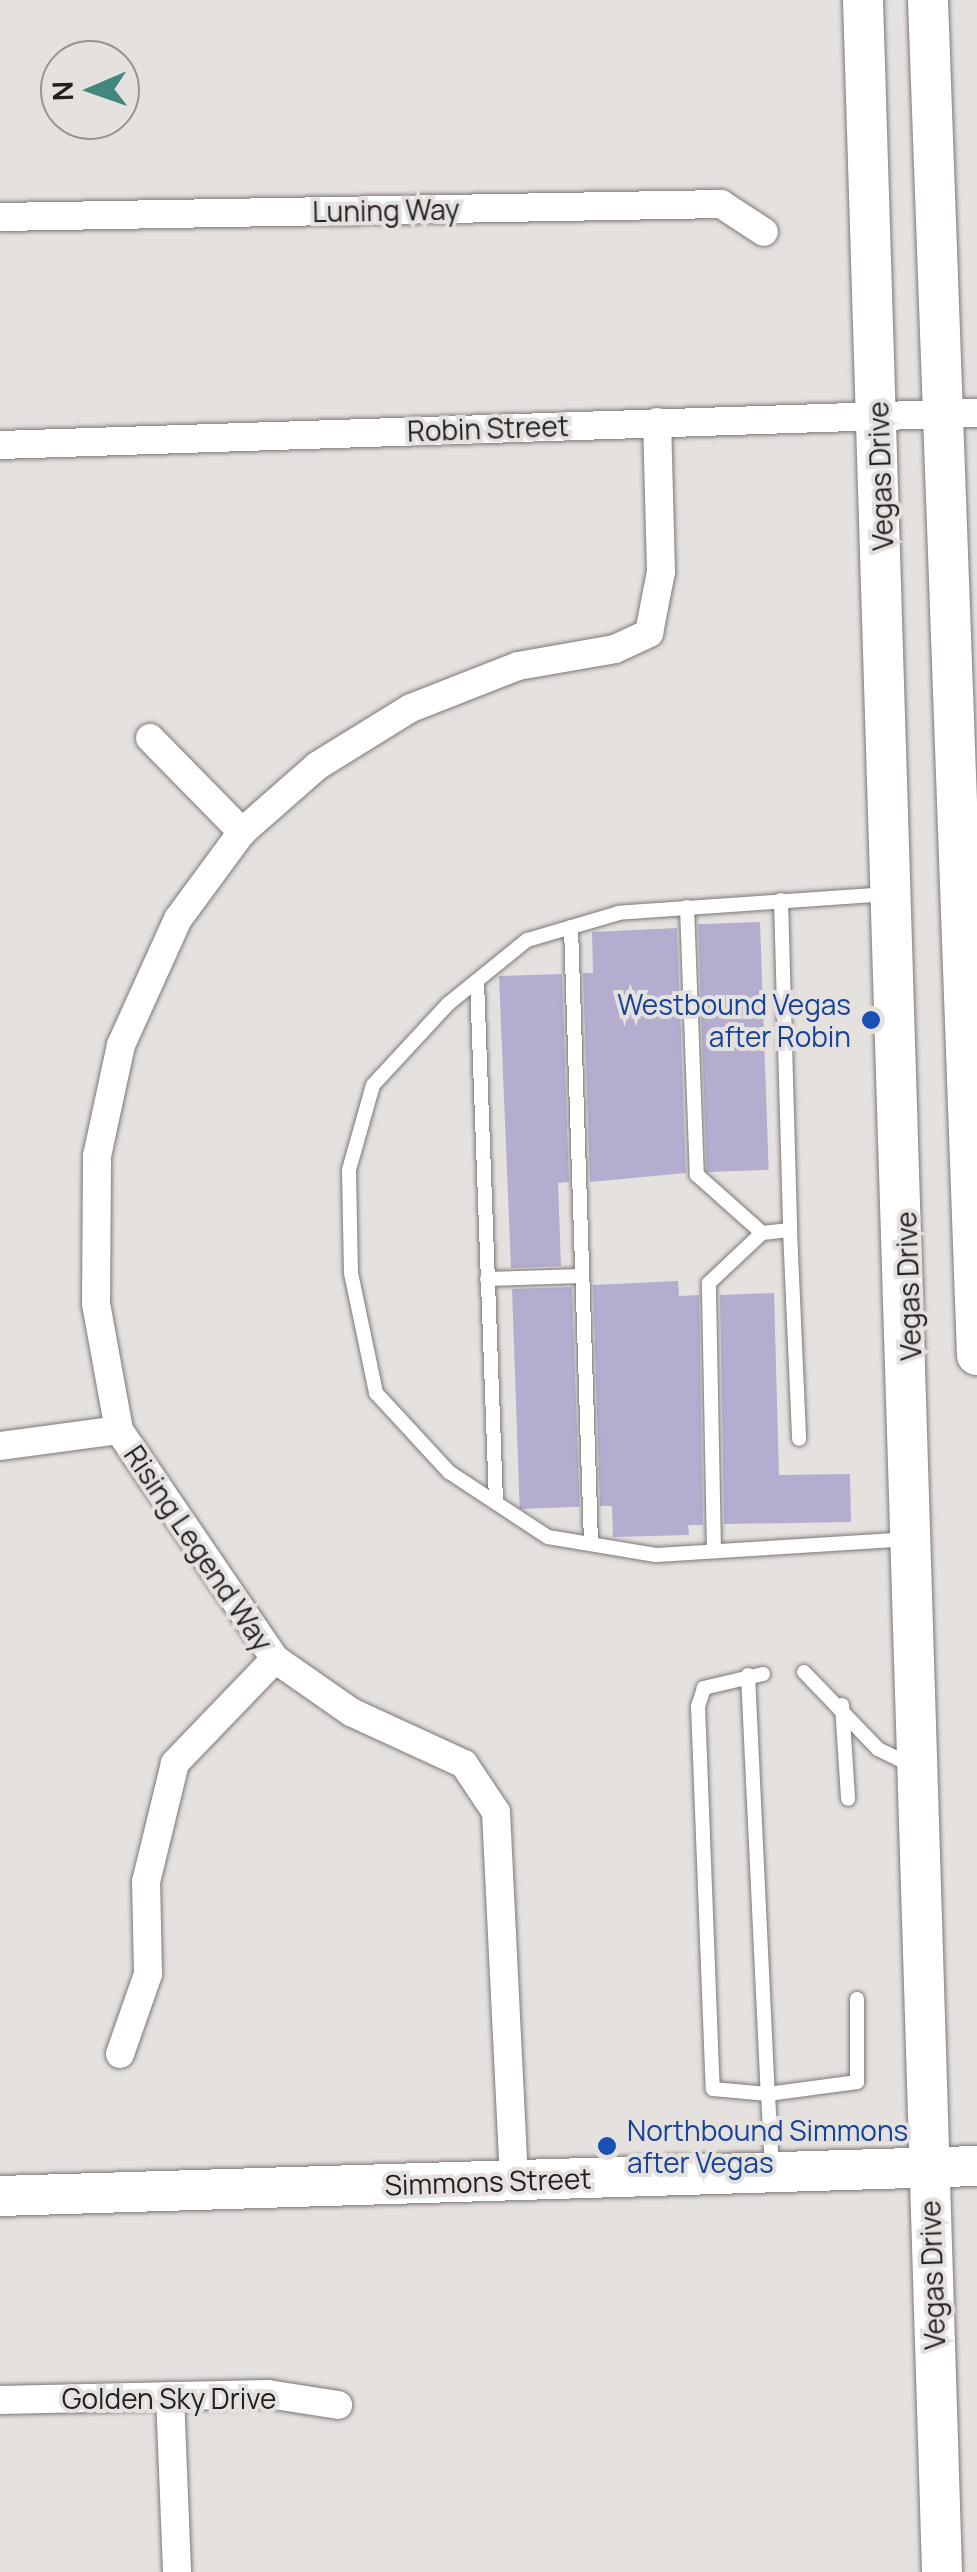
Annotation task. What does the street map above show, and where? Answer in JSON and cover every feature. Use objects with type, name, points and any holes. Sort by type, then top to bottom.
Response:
[{"type":"main road","name":"Vegas Drive","points":[[863,0],[917,1538],[918,1768],[942,2572]]},
{"type":"main road","points":[[928,0],[959,414],[977,1355]]},
{"type":"main road","points":[[905,1196],[971,1192]]},
{"type":"main road","name":"Simmons Street","points":[[0,2196],[977,2166]]},
{"type":"street","name":"Luning Way","points":[[0,217],[721,204],[764,232]]},
{"type":"street","name":"Robin Street","points":[[0,444],[959,414]]},
{"type":"street","name":"Rising Legend Way","points":[[514,2180],[496,1812],[486,1788],[464,1764],[351,1712],[275,1659],[119,1430],[96,1304],[97,1156],[121,1045],[178,919],[242,832],[317,766],[411,708],[504,670],[615,649],[649,632],[661,572],[658,422]]},
{"type":"street","points":[[150,738],[242,832]]},
{"type":"street","points":[[0,1446],[119,1430]]},
{"type":"street","points":[[120,2054],[148,1974],[148,1866],[175,1762],[275,1659]]},
{"type":"street","name":"Golden Sky Drive","points":[[0,2400],[268,2394],[338,2404]]},
{"type":"street","points":[[170,2396],[177,2572]]},
{"type":"lane","points":[[894,894],[687,907],[571,927],[527,940],[477,981],[373,1085],[349,1170],[351,1272],[376,1393],[449,1472],[548,1538],[714,1551],[917,1538]]},
{"type":"lane","points":[[780,900],[799,1439]]},
{"type":"lane","points":[[687,907],[696,1174],[762,1234]]},
{"type":"lane","points":[[571,927],[591,1544]]},
{"type":"lane","points":[[477,981],[496,1502]]},
{"type":"lane","points":[[714,1551],[709,1282],[762,1234],[790,1230]]},
{"type":"lane","points":[[487,1280],[582,1276]]},
{"type":"lane","points":[[804,1672],[842,1704],[878,1749],[918,1768]]},
{"type":"lane","points":[[772,2172],[768,2094],[755,1674],[704,1688],[698,1706],[714,2089],[768,2094],[857,2082],[858,1999]]},
{"type":"lane","points":[[842,1704],[848,1799]]},
{"type":"building","points":[[760,922],[769,1170],[707,1172],[698,924]]},
{"type":"building","points":[[677,928],[686,1173],[590,1182],[583,973],[593,973],[592,932]]},
{"type":"building","points":[[562,974],[569,1182],[558,1183],[561,1266],[511,1268],[499,976]]},
{"type":"building","points":[[678,1281],[679,1296],[699,1295],[703,1525],[688,1525],[689,1535],[613,1537],[612,1506],[600,1506],[593,1285]]},
{"type":"building","points":[[572,1287],[580,1507],[520,1509],[512,1289]]},
{"type":"building","points":[[774,1293],[779,1475],[850,1474],[851,1522],[724,1524],[720,1295]]},
{"type":"place","name":"Westbound Vegas after Robin","points":[[871,1020]]},
{"type":"place","name":"Northbound Simmons after Vegas","points":[[607,2146]]}]
